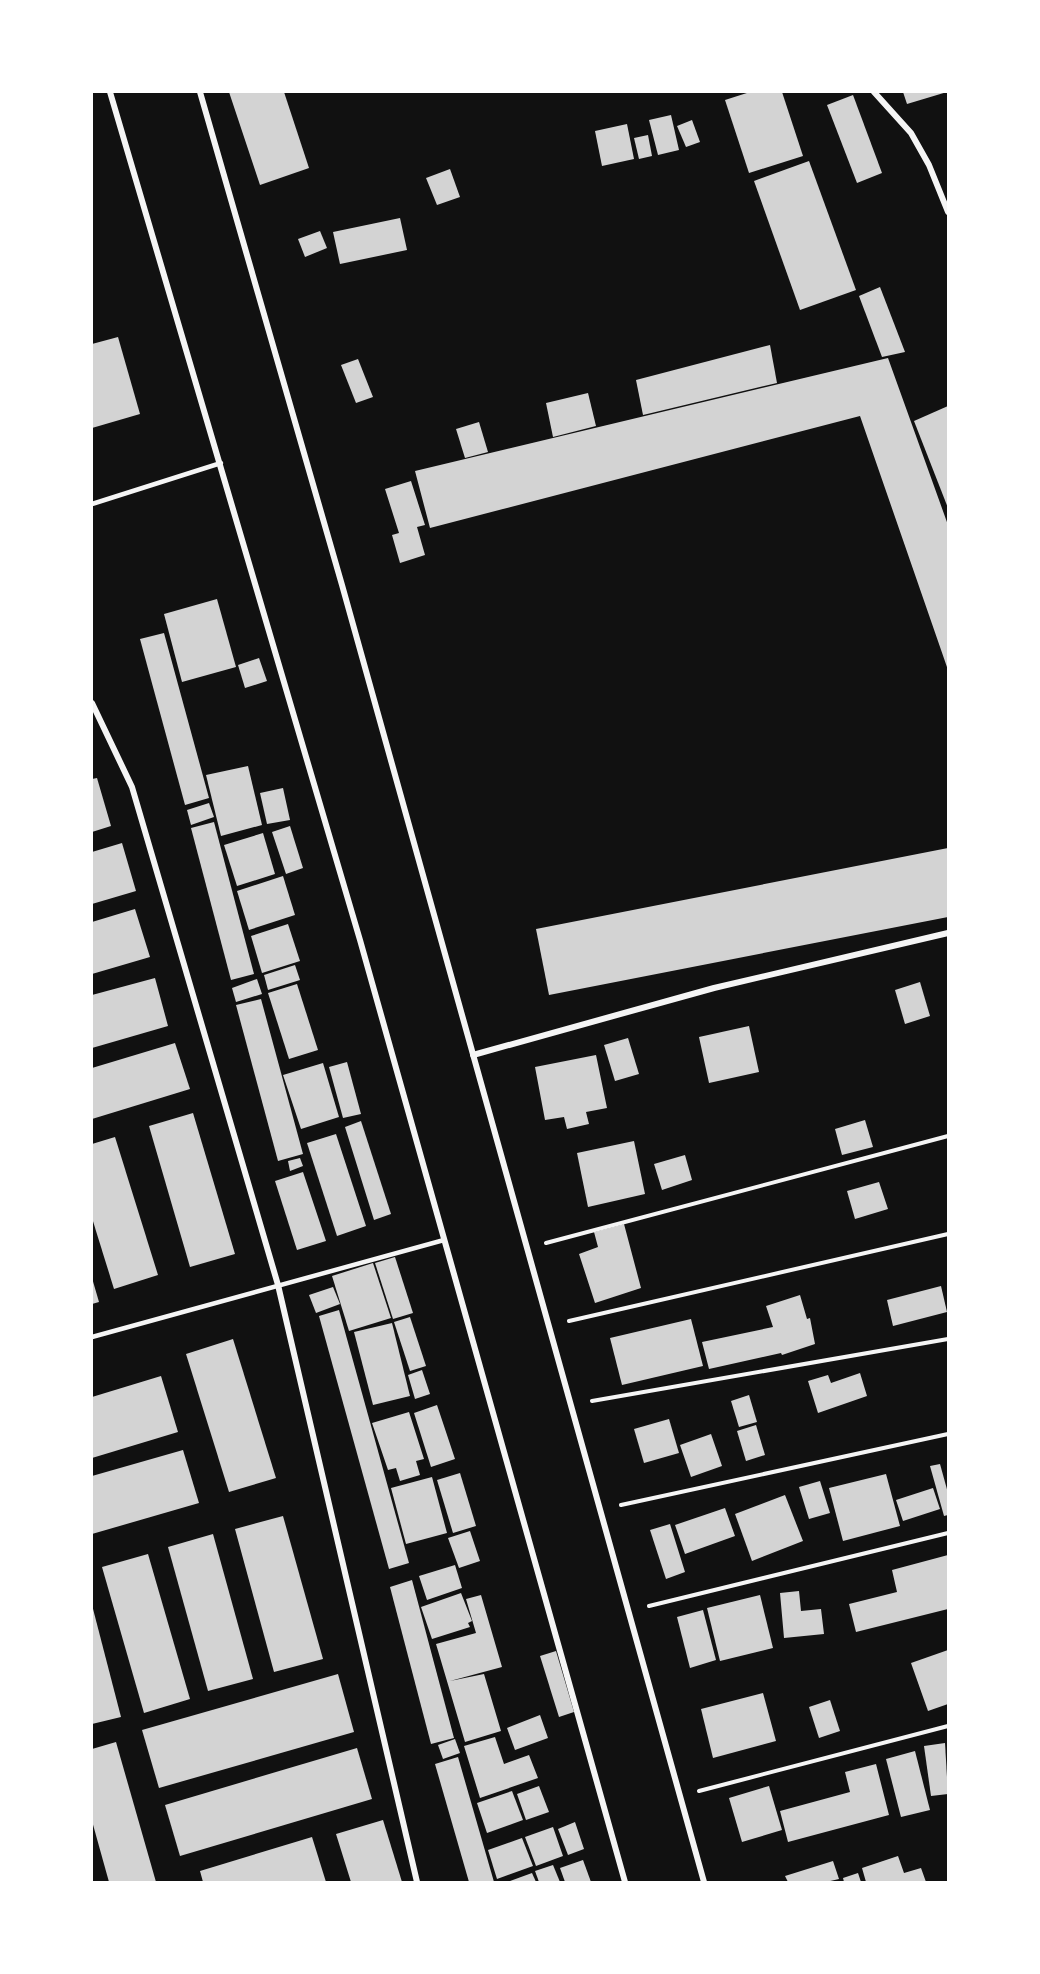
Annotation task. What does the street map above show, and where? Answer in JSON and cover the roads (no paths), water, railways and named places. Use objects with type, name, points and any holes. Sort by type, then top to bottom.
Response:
[{"type":"street","points":[[110,92],[360,940],[625,1882]]},
{"type":"street","points":[[200,92],[346,597],[704,1882]]},
{"type":"street","points":[[874,92],[911,134],[929,165],[948,212]]},
{"type":"street","points":[[92,704],[132,787],[278,1285],[417,1882]]},
{"type":"street","points":[[473,1055],[714,988],[948,933]]},
{"type":"lane","points":[[92,504],[221,463]]},
{"type":"lane","points":[[92,1337],[444,1240]]}]
